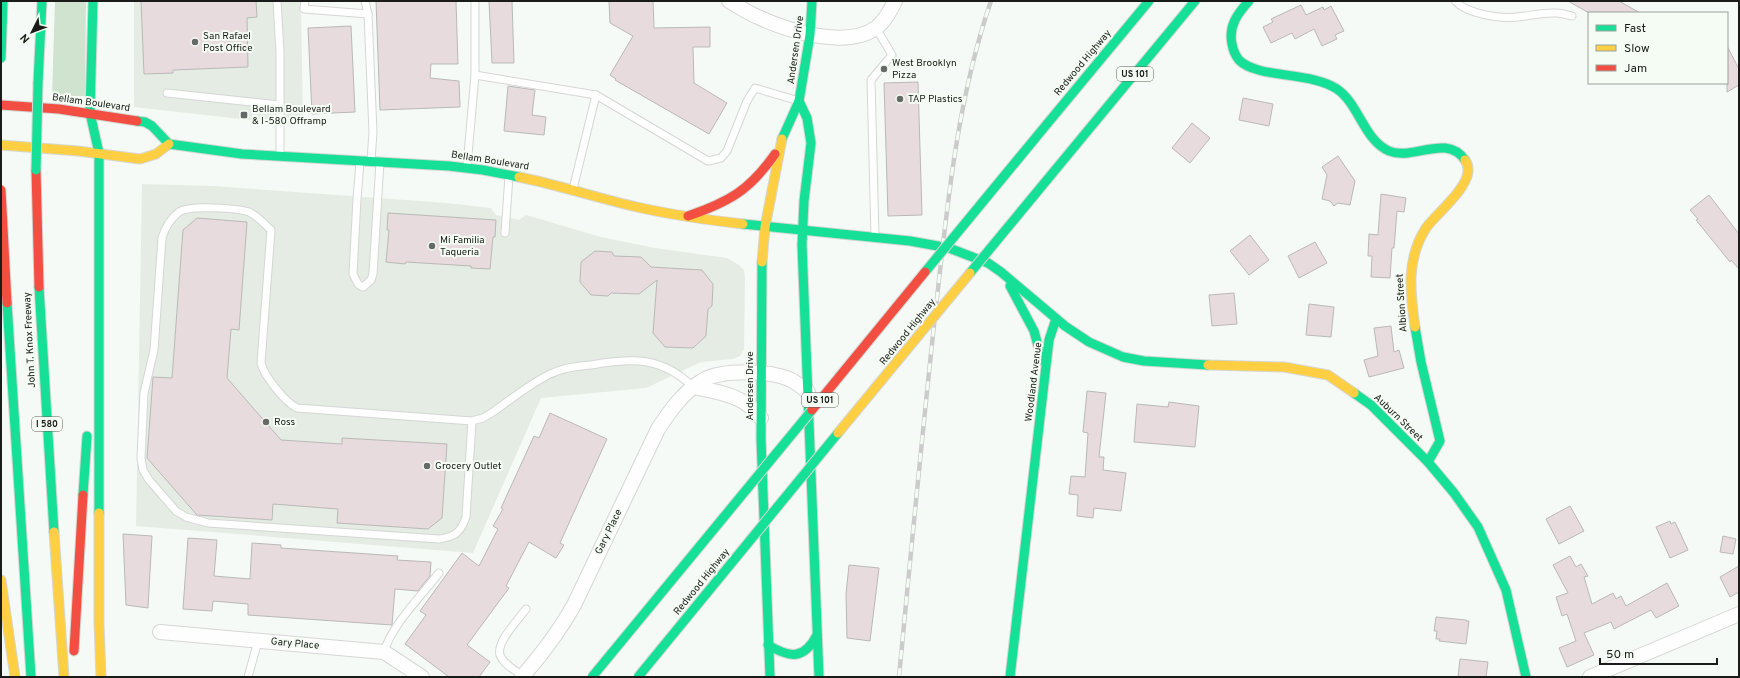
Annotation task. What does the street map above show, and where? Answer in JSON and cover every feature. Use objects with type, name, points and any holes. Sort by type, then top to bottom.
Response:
[{"type":"main road","points":[[1,58],[3,1]]},
{"type":"main road","name":"John T. Knox Freeway","points":[[42,1],[36,170],[37,257],[64,677]]},
{"type":"main road","points":[[93,1],[90,113],[99,153],[99,623],[101,677]]},
{"type":"main road","name":"Andersen Drive","points":[[770,677],[761,418],[762,261],[765,227],[780,146],[784,132],[799,101],[810,35],[812,1]]},
{"type":"main road","name":"Redwood Highway","points":[[592,677],[1148,1]]},
{"type":"main road","name":"Redwood Highway","points":[[638,677],[1195,1]]},
{"type":"main road","name":"Albion Street","points":[[1249,1],[1237,13],[1233,21],[1231,31],[1233,48],[1240,60],[1249,67],[1265,72],[1301,76],[1337,89],[1350,100],[1378,144],[1389,150],[1400,154],[1450,148],[1462,155],[1468,165],[1465,182],[1451,203],[1428,227],[1417,246],[1410,268],[1411,296],[1417,347],[1440,441],[1428,462]]},
{"type":"main road","points":[[799,101],[807,118],[811,143],[804,201],[803,231],[819,677]]},
{"type":"main road","name":"Bellam Boulevard","points":[[1,105],[90,113],[128,119],[152,125],[169,144],[231,153],[280,157],[467,168],[509,174],[573,189],[636,207],[686,217],[803,231]]},
{"type":"main road","points":[[1,145],[99,153],[140,159],[156,154],[169,144]]},
{"type":"main road","points":[[686,217],[717,205],[742,192],[759,178],[780,146]]},
{"type":"main road","points":[[1,190],[5,278],[31,677]]},
{"type":"main road","points":[[803,231],[875,237],[949,248],[988,263],[1001,272],[1056,319]]},
{"type":"main road","points":[[1001,272],[1024,308],[1036,333],[1040,347],[1045,379]]},
{"type":"main road","name":"Auburn Street","points":[[1056,319],[1089,342],[1123,357],[1144,361],[1196,365],[1284,367],[1328,375],[1371,405],[1428,462],[1454,493],[1478,527],[1506,590],[1526,677]]},
{"type":"main road","name":"Woodland Avenue","points":[[1010,677],[1049,340],[1056,319]]},
{"type":"main road","points":[[89,413],[99,355]]},
{"type":"main road","points":[[72,670],[88,426]]},
{"type":"main road","points":[[1,580],[15,677]]},
{"type":"main road","points":[[768,644],[788,654],[802,654],[813,644],[817,635]]},
{"type":"street","points":[[728,1],[758,18],[810,35],[844,37],[865,34],[876,28],[886,19],[895,1]]},
{"type":"street","name":"Gary Place","points":[[523,677],[550,644],[574,605],[658,429],[669,413],[693,387],[712,376],[721,374],[761,374],[792,381],[808,392]]},
{"type":"street","points":[[693,387],[742,400],[750,404],[761,418]]},
{"type":"street","points":[[1590,677],[1739,614]]},
{"type":"street","name":"Gary Place","points":[[160,632],[384,652],[422,677]]},
{"type":"lane","points":[[277,1],[280,52],[280,157]]},
{"type":"lane","points":[[305,1],[304,9],[368,14]]},
{"type":"lane","points":[[361,161],[357,199],[353,274],[358,284],[363,287],[371,280],[373,274],[376,162],[373,132],[368,14],[365,1]]},
{"type":"lane","points":[[467,168],[475,75],[475,1]]},
{"type":"lane","points":[[1455,1],[1459,5],[1480,14],[1516,17],[1529,14],[1556,13],[1572,16]]},
{"type":"lane","points":[[875,237],[871,80],[892,55],[876,28]]},
{"type":"lane","points":[[475,75],[596,94],[708,161],[721,158],[727,151],[747,101],[755,88],[799,101]]},
{"type":"lane","points":[[167,93],[280,105]]},
{"type":"lane","points":[[573,189],[596,94]]},
{"type":"lane","points":[[505,233],[509,174]]},
{"type":"lane","points":[[472,421],[466,517],[463,527],[458,534],[449,538],[439,539],[208,523],[186,517],[176,511],[149,480],[144,470],[141,458],[144,393],[154,350],[162,238],[165,228],[172,218],[179,212],[188,208],[197,208],[243,210],[258,218],[271,230],[261,363],[265,374],[292,405],[304,409],[472,421],[483,418],[555,372],[610,362],[653,362],[675,372],[693,387]]},
{"type":"lane","points":[[384,652],[387,642],[396,627],[439,573]]},
{"type":"lane","points":[[523,677],[504,661],[500,655],[500,648],[503,640],[526,609]]},
{"type":"lane","points":[[248,677],[258,641]]},
{"type":"shaded area","points":[[134,1],[301,1],[303,126],[134,107]]},
{"type":"shaded area","points":[[142,184],[213,186],[447,203],[491,208],[496,215],[519,220],[526,215],[601,237],[655,248],[727,258],[739,265],[744,270],[744,349],[740,356],[733,359],[701,362],[646,388],[541,398],[473,553],[136,526]]},
{"type":"green space","points":[[55,1],[86,1],[85,96],[52,96]]},
{"type":"building","name":"San Rafael Post Office","points":[[141,1],[256,1],[257,17],[247,18],[248,67],[173,70],[173,73],[144,74]]},
{"type":"building","points":[[376,1],[456,1],[458,64],[431,64],[430,78],[459,81],[460,107],[380,110]]},
{"type":"building","points":[[489,1],[512,1],[514,63],[492,63]]},
{"type":"building","points":[[609,1],[653,1],[654,28],[710,27],[710,47],[693,47],[694,83],[727,103],[709,134],[615,80],[616,79],[610,75],[633,36],[610,23]]},
{"type":"building","points":[[1568,1],[1619,1],[1638,12],[1588,12]]},
{"type":"building","points":[[1301,5],[1306,15],[1323,7],[1324,10],[1331,6],[1344,31],[1335,35],[1337,39],[1322,46],[1314,29],[1295,39],[1292,33],[1271,43],[1263,27],[1273,22],[1271,19]]},
{"type":"building","points":[[351,26],[355,112],[312,114],[308,28]]},
{"type":"building","points":[[1728,48],[1739,69],[1739,85],[1727,92]]},
{"type":"building","points":[[918,82],[922,215],[888,216],[884,83]]},
{"type":"building","points":[[508,86],[535,90],[532,115],[546,117],[544,135],[504,131]]},
{"type":"building","points":[[1243,98],[1273,104],[1269,126],[1239,120]]},
{"type":"building","points":[[1192,123],[1210,138],[1190,163],[1172,148]]},
{"type":"building","points":[[1338,156],[1355,181],[1350,205],[1338,203],[1334,206],[1330,201],[1322,199],[1327,175],[1322,167]]},
{"type":"building","points":[[1381,194],[1406,198],[1404,212],[1397,211],[1390,278],[1371,277],[1372,256],[1368,256],[1369,234],[1378,235]]},
{"type":"building","points":[[1709,195],[1739,234],[1739,269],[1731,260],[1730,262],[1696,220],[1698,219],[1690,210]]},
{"type":"building","points":[[388,213],[496,220],[490,269],[471,268],[471,266],[386,262],[389,230],[387,230]]},
{"type":"building","points":[[197,218],[247,222],[239,330],[231,329],[227,378],[281,440],[342,444],[342,438],[447,444],[442,518],[428,529],[337,523],[338,509],[273,504],[272,520],[197,515],[147,458],[153,377],[172,378],[183,230]]},
{"type":"building","points":[[1250,235],[1269,260],[1249,275],[1230,251]]},
{"type":"building","points":[[1315,242],[1327,263],[1299,278],[1288,256]]},
{"type":"building","points":[[595,251],[612,252],[614,256],[641,257],[651,267],[702,270],[713,284],[712,306],[708,309],[706,336],[693,348],[665,347],[653,333],[657,280],[639,294],[611,293],[608,296],[591,295],[580,282],[581,262]]},
{"type":"building","points":[[1234,293],[1237,324],[1212,326],[1209,295]]},
{"type":"building","points":[[1309,304],[1334,307],[1331,337],[1306,335]]},
{"type":"building","points":[[1391,326],[1394,352],[1399,350],[1404,368],[1369,377],[1364,360],[1378,356],[1374,328]]},
{"type":"building","points":[[1087,391],[1106,393],[1099,457],[1104,457],[1103,470],[1126,473],[1121,511],[1094,508],[1093,518],[1077,516],[1078,495],[1069,494],[1071,476],[1085,477],[1088,433],[1083,432]]},
{"type":"building","points":[[1169,402],[1199,406],[1195,447],[1134,442],[1137,404],[1168,407]]},
{"type":"building","points":[[550,413],[607,439],[560,543],[564,545],[556,558],[529,542],[506,586],[509,588],[467,645],[490,662],[479,677],[449,677],[405,644],[426,615],[420,611],[462,553],[479,566],[498,529],[493,526],[503,509],[501,508],[534,436],[539,438]]},
{"type":"building","points":[[1570,506],[1584,531],[1559,544],[1546,519]]},
{"type":"building","points":[[1670,521],[1671,524],[1675,522],[1688,550],[1670,558],[1656,527]]},
{"type":"building","points":[[123,534],[152,536],[148,608],[126,605]]},
{"type":"building","points":[[1723,536],[1736,539],[1733,554],[1720,552]]},
{"type":"building","points":[[188,538],[217,540],[214,576],[250,579],[252,543],[281,545],[281,548],[398,556],[397,560],[431,562],[430,576],[418,591],[395,589],[392,625],[248,615],[248,604],[213,601],[212,611],[183,609]]},
{"type":"building","points":[[1570,556],[1576,567],[1581,564],[1588,576],[1584,577],[1592,604],[1613,593],[1616,599],[1621,596],[1626,606],[1667,583],[1679,606],[1656,618],[1651,610],[1614,629],[1611,622],[1584,633],[1594,655],[1567,667],[1559,648],[1576,641],[1567,614],[1562,616],[1556,597],[1568,593],[1553,565]]},
{"type":"building","points":[[849,565],[879,568],[870,641],[847,638],[846,594]]},
{"type":"building","points":[[1739,566],[1739,592],[1730,597],[1720,577]]},
{"type":"building","points":[[1436,617],[1469,621],[1466,644],[1439,641],[1440,639],[1436,639],[1437,631],[1434,631]]},
{"type":"building","points":[[1460,659],[1488,662],[1486,677],[1458,677]]},
{"type":"railway","points":[[899,677],[917,488],[950,185],[962,111],[970,74],[991,1]]},
{"type":"traffic: fast","points":[[1,58],[3,1]]},
{"type":"traffic: fast","points":[[38,83],[42,1]]},
{"type":"traffic: fast","points":[[93,1],[90,113],[99,153],[99,513]]},
{"type":"traffic: fast","points":[[782,139],[799,101],[810,35],[812,1]]},
{"type":"traffic: fast","points":[[1047,124],[1149,1]]},
{"type":"traffic: fast","points":[[1075,146],[1195,1]]},
{"type":"traffic: fast","points":[[1249,1],[1241,10],[1231,31],[1233,48],[1239,60],[1248,66],[1259,70],[1326,83],[1337,89],[1351,103],[1373,139],[1380,146],[1389,151],[1408,153],[1429,149],[1448,149],[1457,152],[1465,160]]},
{"type":"traffic: fast","points":[[36,170],[38,83]]},
{"type":"traffic: fast","points":[[799,101],[807,118],[811,143],[804,201],[802,245],[819,677]]},
{"type":"traffic: fast","points":[[137,121],[145,122],[152,126],[169,144],[242,154],[449,166],[483,170],[519,177]]},
{"type":"traffic: fast","points":[[925,272],[1047,124]]},
{"type":"traffic: fast","points":[[970,273],[1075,146]]},
{"type":"traffic: fast","points":[[743,224],[910,241],[949,248],[988,263],[1001,272],[1065,326],[1089,342],[1123,357],[1144,361],[1208,365]]},
{"type":"traffic: fast","points":[[762,262],[761,439],[770,677]]},
{"type":"traffic: fast","points":[[1010,286],[1034,331],[1042,360]]},
{"type":"traffic: fast","points":[[39,287],[54,532]]},
{"type":"traffic: fast","points":[[7,303],[31,677]]},
{"type":"traffic: fast","points":[[1010,677],[1049,340],[1056,319]]},
{"type":"traffic: fast","points":[[1415,327],[1421,362],[1440,441],[1428,462]]},
{"type":"traffic: fast","points":[[1354,393],[1371,405],[1428,462],[1454,493],[1478,527],[1506,590],[1526,677]]},
{"type":"traffic: fast","points":[[592,677],[812,410]]},
{"type":"traffic: fast","points":[[638,677],[838,433]]},
{"type":"traffic: fast","points":[[83,495],[87,436]]},
{"type":"traffic: fast","points":[[768,645],[790,654],[802,653],[807,649],[817,635]]},
{"type":"traffic: slow","points":[[762,262],[765,227],[782,139]]},
{"type":"traffic: slow","points":[[1,145],[78,151],[140,159],[156,154],[169,144]]},
{"type":"traffic: slow","points":[[1415,327],[1411,288],[1412,264],[1415,252],[1426,228],[1462,187],[1467,177],[1468,168],[1465,160]]},
{"type":"traffic: slow","points":[[519,177],[650,210],[743,224]]},
{"type":"traffic: slow","points":[[838,433],[970,273]]},
{"type":"traffic: slow","points":[[1208,365],[1284,367],[1328,375],[1354,393]]},
{"type":"traffic: slow","points":[[99,513],[99,623],[101,677]]},
{"type":"traffic: slow","points":[[54,532],[64,677]]},
{"type":"traffic: slow","points":[[1,580],[15,677]]},
{"type":"traffic: jam","points":[[1,105],[59,109],[137,121]]},
{"type":"traffic: jam","points":[[688,216],[727,200],[738,193],[757,177],[775,154]]},
{"type":"traffic: jam","points":[[36,170],[39,287]]},
{"type":"traffic: jam","points":[[1,190],[7,303]]},
{"type":"traffic: jam","points":[[812,410],[925,272]]},
{"type":"traffic: jam","points":[[74,651],[83,495]]},
{"type":"place","name":"San Rafael Post Office","points":[[195,42]]},
{"type":"place","name":"West Brooklyn Pizza","points":[[884,69]]},
{"type":"place","name":"TAP Plastics","points":[[900,99]]},
{"type":"place","name":"Bellam Boulevard & I-580 Offramp","points":[[244,115]]},
{"type":"place","name":"Mi Familia Taqueria","points":[[432,246]]},
{"type":"place","name":"Ross","points":[[266,422]]},
{"type":"place","name":"Grocery Outlet","points":[[427,466]]}]
